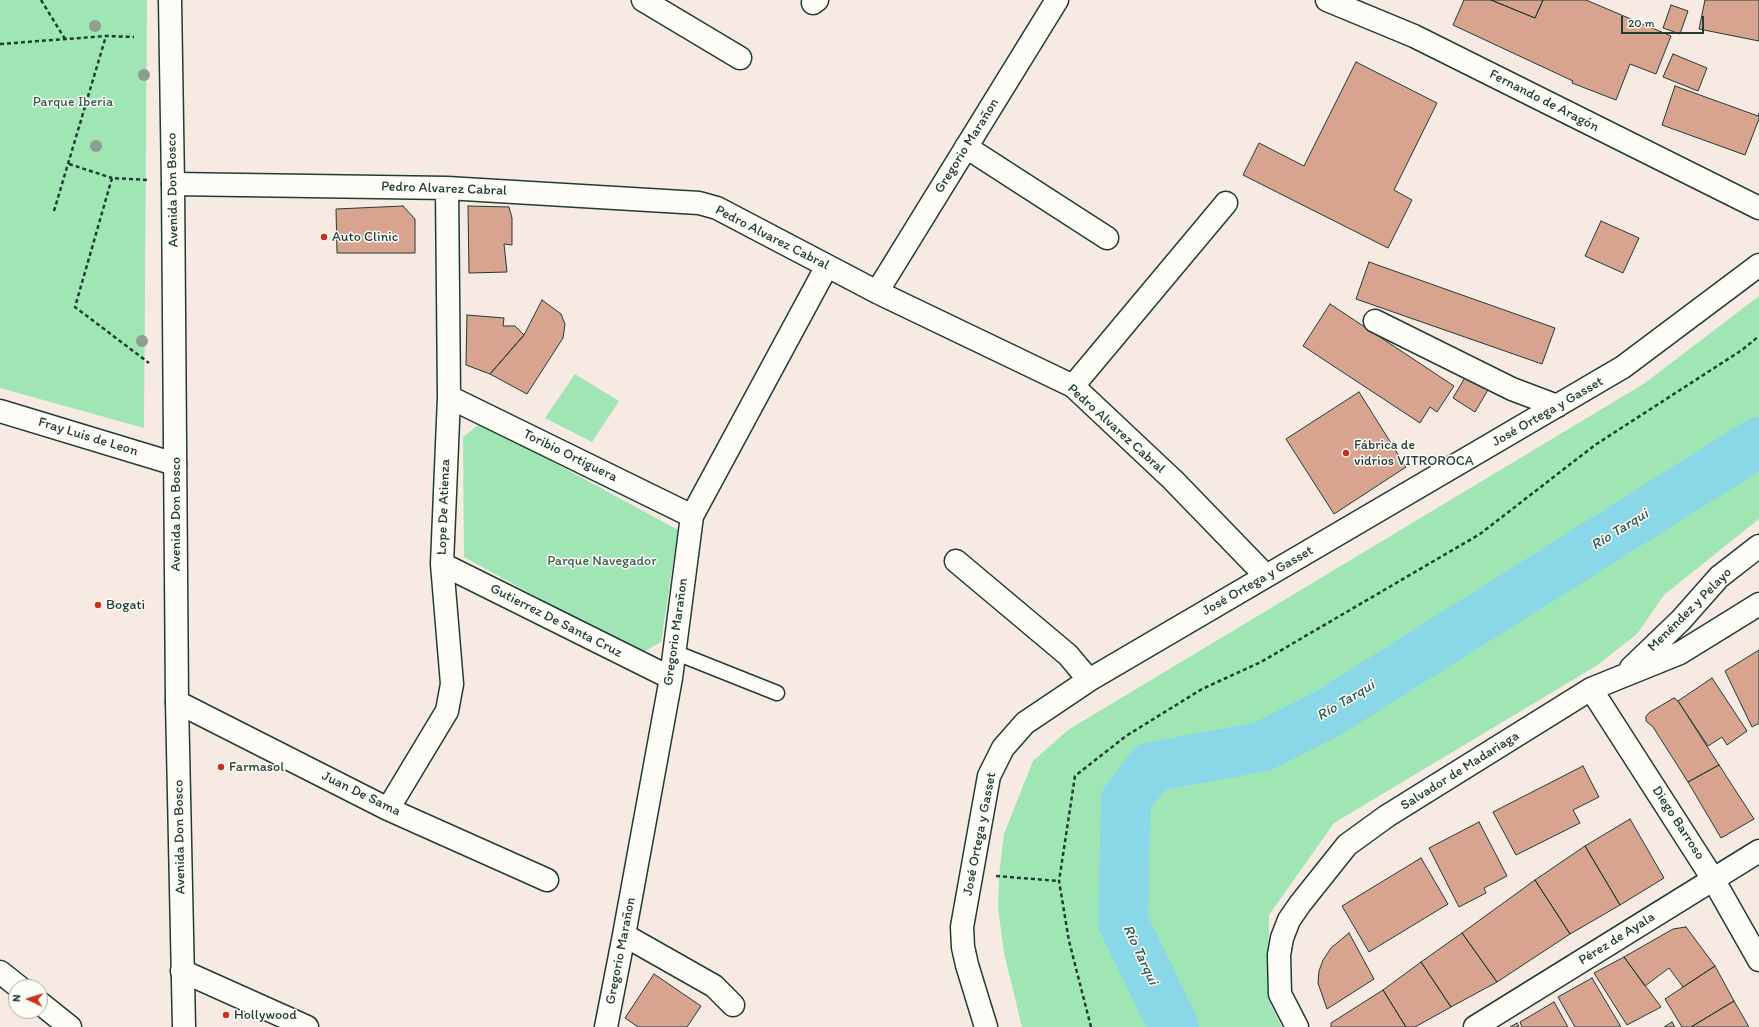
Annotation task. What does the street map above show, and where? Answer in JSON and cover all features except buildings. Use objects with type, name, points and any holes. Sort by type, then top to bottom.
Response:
[{"type":"street","name":"Avenida Don Bosco","points":[[170,0],[175,374],[177,702],[184,1027]]},
{"type":"street","points":[[643,0],[740,58]]},
{"type":"street","name":"Gregorio Marañon","points":[[877,292],[1057,0]]},
{"type":"street","name":"Fernando de Aragón","points":[[1327,0],[1414,36],[1759,208]]},
{"type":"street","points":[[966,147],[1107,238]]},
{"type":"street","name":"Pedro Alvarez Cabral","points":[[173,184],[447,188],[699,204],[717,208],[877,292],[1073,386],[1173,480],[1266,576]]},
{"type":"street","name":"Lope De Atienza","points":[[388,809],[447,711],[452,684],[442,564],[449,397],[447,188]]},
{"type":"street","points":[[1073,386],[1226,203]]},
{"type":"street","name":"José Ortega y Gasset","points":[[986,1027],[963,946],[962,927],[988,776],[1003,748],[1025,723],[1089,680],[1624,367],[1759,265]]},
{"type":"street","name":"Gregorio Marañon","points":[[606,1027],[670,678],[692,516],[826,266]]},
{"type":"street","points":[[1375,321],[1512,389],[1557,406]]},
{"type":"street","name":"Toribio Ortiguera","points":[[449,397],[692,516]]},
{"type":"street","name":"Fray Luis de Leon","points":[[0,411],[175,464]]},
{"type":"street","name":"Menéndez y Pelayo","points":[[1623,676],[1681,620],[1719,577],[1759,546]]},
{"type":"street","points":[[956,561],[1068,655],[1089,680]]},
{"type":"street","name":"Gutierrez De Santa Cruz","points":[[442,564],[670,678]]},
{"type":"street","name":"Salvador de Madariaga","points":[[1297,1027],[1280,994],[1279,955],[1282,938],[1289,920],[1300,904],[1347,845],[1387,816],[1591,689],[1680,653],[1759,604]]},
{"type":"street","name":"Diego Barroso","points":[[1591,689],[1713,878],[1759,960]]},
{"type":"street","name":"Juan De Sama","points":[[177,702],[388,809],[547,880]]},
{"type":"street","name":"Pérez de Ayala","points":[[1475,1027],[1713,878],[1759,851]]},
{"type":"street","points":[[624,935],[714,986],[733,1005]]},
{"type":"street","points":[[182,971],[307,1027]]},
{"type":"street","points":[[0,972],[9,979]]},
{"type":"street","points":[[48,1009],[70,1027]]},
{"type":"lane","points":[[674,652],[777,693]]},
{"type":"path","points":[[41,0],[65,39]]},
{"type":"path","points":[[54,211],[106,36]]},
{"type":"path","points":[[0,44],[106,36],[134,37]]},
{"type":"path","points":[[69,164],[112,178],[158,180],[173,184]]},
{"type":"path","points":[[112,178],[75,307],[144,361],[175,374]]},
{"type":"path","points":[[1091,1027],[1069,941],[1059,881],[1075,776],[1126,736],[1202,689],[1267,658],[1480,534],[1595,445],[1742,350],[1759,336]]},
{"type":"path","points":[[970,876],[999,876],[1059,881]]},
{"type":"green space","name":"Parque Iberia","points":[[0,0],[147,0],[144,428],[0,388]]},
{"type":"green space","points":[[1759,296],[1759,519],[1664,595],[1637,634],[1596,666],[1334,823],[1269,915],[1268,999],[1282,1027],[1022,1027],[1004,953],[998,908],[999,876],[1004,834],[1033,761],[1068,730],[1645,383]]},
{"type":"green space","points":[[575,374],[619,401],[592,442],[545,418]]},
{"type":"green space","name":"Parque Navegador","points":[[481,423],[678,530],[661,642],[640,654],[464,557],[463,437]]},
{"type":"waterway","name":"Río Tarqui","points":[[1174,1027],[1123,922],[1126,800],[1151,767],[1261,747],[1330,712],[1759,442]]},
{"type":"place","name":"Auto Clinic","points":[[324,237]]},
{"type":"place","name":"Fábrica de vidrios VITROROCA","points":[[1346,453]]},
{"type":"place","name":"Bogati","points":[[98,605]]},
{"type":"place","name":"Farmasol","points":[[221,767]]},
{"type":"place","name":"Hollywood","points":[[226,1015]]}]
